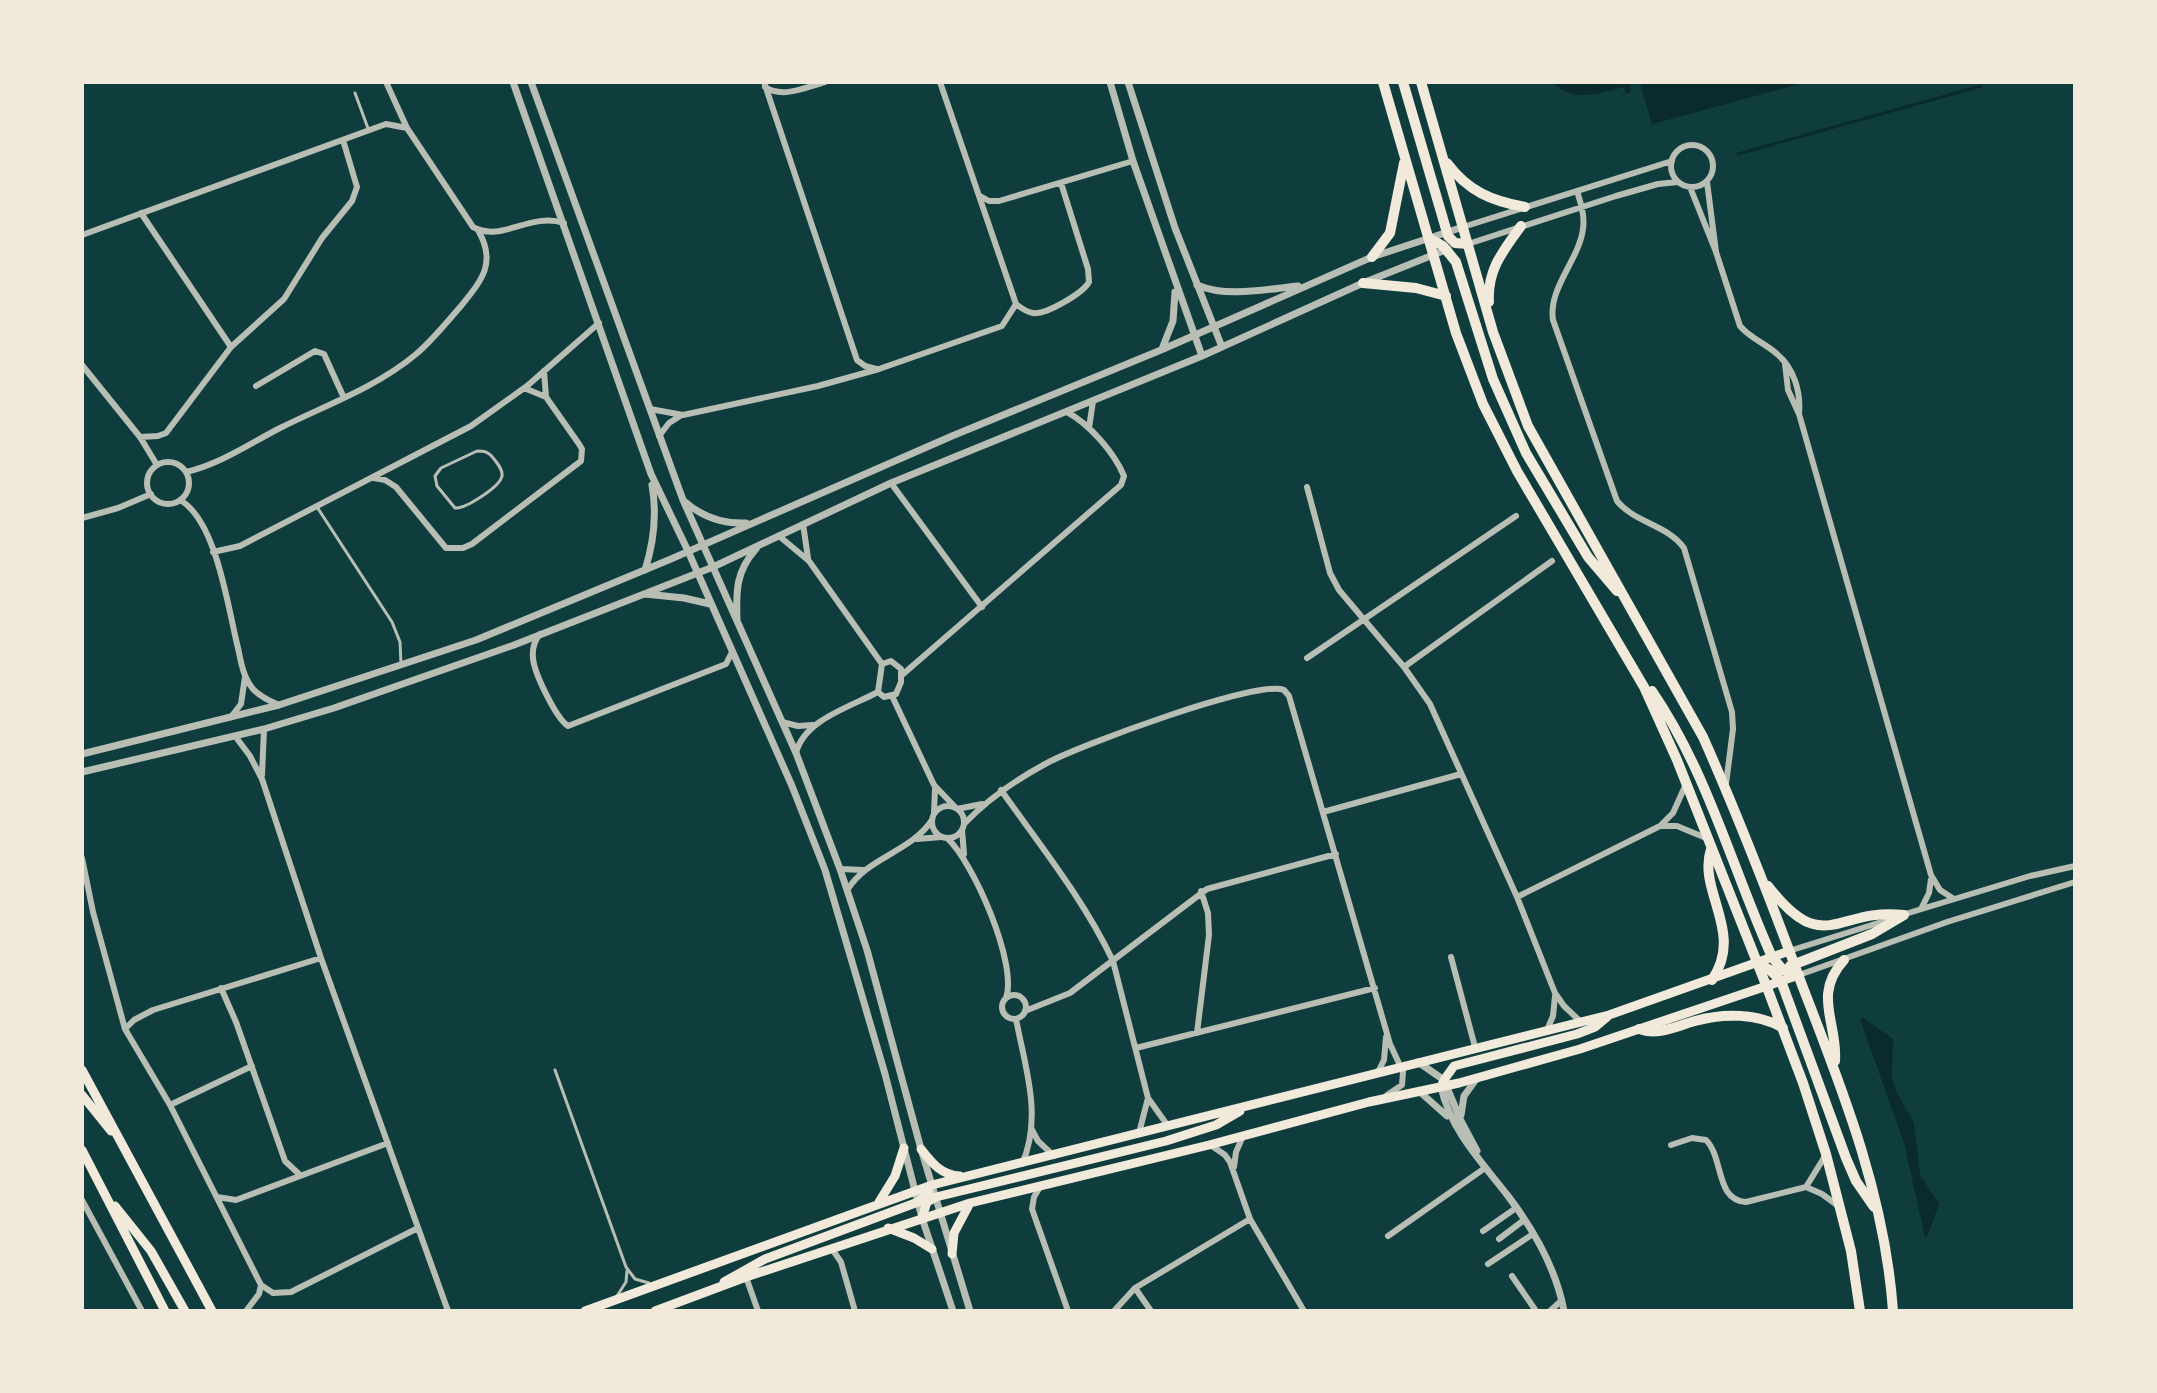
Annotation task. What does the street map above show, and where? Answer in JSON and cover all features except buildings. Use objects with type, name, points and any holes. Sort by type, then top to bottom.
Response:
[{"type":"highway","points":[[1383,82],[1468,366],[1502,441],[1631,664],[1661,723],[1783,1028],[1842,1210],[1860,1311]]},
{"type":"highway","points":[[1403,82],[1447,232],[1455,243],[1468,244]]},
{"type":"highway","points":[[1421,82],[1493,332],[1528,426],[1688,709],[1726,788],[1835,1067],[1865,1159],[1878,1211],[1893,1311]]},
{"type":"highway","points":[[1444,158],[1460,181],[1481,195],[1525,207]]},
{"type":"highway","points":[[1372,257],[1390,233],[1405,161]]},
{"type":"highway","points":[[1493,332],[1488,288],[1493,268],[1521,226]]},
{"type":"highway","points":[[1429,238],[1448,250],[1456,262],[1493,379],[1526,453],[1596,568],[1625,597]]},
{"type":"highway","points":[[1363,283],[1416,288],[1446,296]]},
{"type":"highway","points":[[1631,664],[1671,720],[1703,781],[1780,975],[1851,1169],[1878,1211]]},
{"type":"highway","points":[[1711,849],[1708,870],[1720,908],[1722,930],[1721,962],[1712,980]]},
{"type":"highway","points":[[1759,874],[1785,907],[1810,924],[1831,926],[1883,913],[1904,915]]},
{"type":"highway","points":[[1766,985],[1780,975],[1872,934],[1904,915]]},
{"type":"highway","points":[[1835,1067],[1835,1044],[1827,999],[1832,978],[1844,960]]},
{"type":"highway","points":[[1757,963],[1780,975]]},
{"type":"highway","points":[[1639,1029],[1658,1032],[1703,1019],[1724,1017],[1759,1018],[1783,1028]]},
{"type":"main road","points":[[585,1311],[932,1185],[1609,1015],[1789,951]]},
{"type":"main road","points":[[655,1311],[888,1228],[970,1203],[1209,1145],[1369,1102],[1477,1078],[1580,1049],[1766,985]]},
{"type":"main road","points":[[1444,1084],[1454,1066],[1577,1034],[1595,1027],[1609,1015]]},
{"type":"main road","points":[[82,1070],[212,1311]]},
{"type":"main road","points":[[82,1095],[126,1149]]},
{"type":"main road","points":[[922,1218],[927,1202],[936,1197],[1166,1141],[1225,1122],[1246,1106]]},
{"type":"main road","points":[[879,1202],[895,1176],[904,1148]]},
{"type":"main road","points":[[921,1149],[935,1166],[946,1173],[971,1175]]},
{"type":"main road","points":[[82,1150],[165,1311]]},
{"type":"main road","points":[[715,1288],[765,1259],[918,1202],[932,1185]]},
{"type":"main road","points":[[101,1188],[151,1251],[185,1311]]},
{"type":"main road","points":[[952,1254],[954,1233],[970,1203]]},
{"type":"main road","points":[[888,1228],[932,1249]]},
{"type":"street","points":[[186,472],[213,464],[283,426],[344,398],[414,356],[436,335],[483,277],[487,263],[486,243],[407,128],[386,82]]},
{"type":"street","points":[[513,82],[651,474],[792,786],[834,897],[922,1218],[953,1311]]},
{"type":"street","points":[[531,82],[683,500],[796,753],[848,889],[970,1311]]},
{"type":"street","points":[[764,84],[775,92],[786,93],[825,82]]},
{"type":"street","points":[[940,82],[1016,304],[1026,311],[1040,313],[1080,293],[1089,282],[1088,269],[1061,183]]},
{"type":"street","points":[[1110,82],[1133,161],[1202,356]]},
{"type":"street","points":[[1128,82],[1173,221],[1222,347]]},
{"type":"street","points":[[764,84],[857,360],[869,368],[879,369]]},
{"type":"street","points":[[772,110],[777,100],[786,93]]},
{"type":"street","points":[[82,235],[369,131],[386,124],[396,106]]},
{"type":"street","points":[[386,124],[407,128]]},
{"type":"street","points":[[140,437],[166,433],[231,347],[284,299],[322,238],[352,201],[357,187],[343,140]]},
{"type":"street","points":[[82,772],[264,729],[334,708],[713,567],[891,483],[1202,356],[1434,254],[1658,184],[1678,182],[1690,187],[1707,182],[1713,173],[1713,163],[1704,149],[1685,147],[1675,155],[1672,172],[1678,182]]},
{"type":"street","points":[[980,196],[989,201],[999,201],[1133,161]]},
{"type":"street","points":[[82,754],[279,705],[476,640],[1161,350],[1372,257],[1672,161]]},
{"type":"street","points":[[1707,182],[1716,252]]},
{"type":"street","points":[[1690,187],[1716,252],[1740,326],[1748,336],[1780,355],[1798,391],[1799,414],[1931,875],[1940,890],[1954,899]]},
{"type":"street","points":[[1577,191],[1582,207],[1583,231],[1554,299],[1553,320],[1617,501],[1627,512],[1675,538],[1684,548],[1732,712],[1726,788]]},
{"type":"street","points":[[986,218],[990,208],[999,201]]},
{"type":"street","points":[[141,213],[231,347]]},
{"type":"street","points":[[478,230],[491,233],[541,219],[564,223]]},
{"type":"street","points":[[1161,350],[1173,321],[1174,282]]},
{"type":"street","points":[[1197,285],[1227,291],[1304,285]]},
{"type":"street","points":[[659,437],[669,423],[683,415],[844,379],[1002,326],[1016,304]]},
{"type":"street","points":[[213,552],[240,546],[471,426],[524,388],[599,323]]},
{"type":"street","points":[[256,386],[320,351],[344,398]]},
{"type":"street","points":[[844,379],[857,360]]},
{"type":"street","points":[[82,365],[140,437],[157,465]]},
{"type":"street","points":[[372,478],[385,480],[396,487],[444,546],[453,549],[472,544],[581,461],[582,449],[546,397],[544,371]]},
{"type":"street","points":[[524,388],[546,397]]},
{"type":"street","points":[[1089,428],[1093,401]]},
{"type":"street","points":[[650,409],[683,415]]},
{"type":"street","points":[[902,675],[1118,489],[1124,476],[1120,467],[1089,428],[1067,412]]},
{"type":"street","points":[[180,500],[189,487],[186,472],[173,462],[157,465],[148,478],[151,494],[164,503],[180,500],[188,505],[204,529],[213,552],[245,677],[241,704],[230,718]]},
{"type":"street","points":[[396,466],[393,477],[396,487]]},
{"type":"street","points":[[645,570],[654,519],[651,474]]},
{"type":"street","points":[[891,483],[982,607]]},
{"type":"street","points":[[1307,487],[1330,573],[1339,590],[1404,667],[1430,704],[1517,897],[1555,993],[1580,1021]]},
{"type":"street","points":[[82,518],[151,494]]},
{"type":"street","points":[[683,500],[713,519],[754,523]]},
{"type":"street","points":[[1307,658],[1516,516]]},
{"type":"street","points":[[803,524],[809,561]]},
{"type":"street","points":[[779,536],[809,561],[882,664],[878,692]]},
{"type":"street","points":[[737,625],[738,577],[744,564],[760,545]]},
{"type":"street","points":[[1404,667],[1552,561]]},
{"type":"street","points":[[640,594],[710,604]]},
{"type":"street","points":[[541,633],[533,646],[533,662],[560,719],[568,726],[726,664],[732,652]]},
{"type":"street","points":[[878,692],[884,697],[892,696],[900,686],[902,675],[895,662],[882,664]]},
{"type":"street","points":[[245,677],[263,698],[279,705]]},
{"type":"street","points":[[917,839],[958,835],[982,804],[1001,790],[1048,762],[1091,743],[1227,698],[1272,687],[1281,688],[1289,696],[1394,1058],[1401,1066],[1404,1078],[1398,1089],[1369,1102]]},
{"type":"street","points":[[796,753],[802,736],[817,724],[878,692]]},
{"type":"street","points":[[892,696],[934,785],[957,809],[963,827],[965,858],[992,918],[1009,981],[1021,998],[1025,1011]]},
{"type":"street","points":[[782,722],[802,727],[817,724]]},
{"type":"street","points":[[262,779],[264,729]]},
{"type":"street","points":[[235,736],[262,779],[321,958],[448,1311]]},
{"type":"street","points":[[1323,812],[1461,774]]},
{"type":"street","points":[[1517,897],[1660,826],[1673,813],[1686,784]]},
{"type":"street","points":[[934,785],[935,831],[965,858]]},
{"type":"street","points":[[1001,790],[1047,853],[1113,961],[1148,1098],[1168,1126]]},
{"type":"street","points":[[848,889],[864,870],[917,839],[944,807],[957,809],[982,804]]},
{"type":"street","points":[[1660,826],[1677,826],[1707,838]]},
{"type":"street","points":[[1016,1019],[1025,1011],[1070,993],[1201,891],[1336,854]]},
{"type":"street","points":[[82,858],[93,912],[125,1029],[170,1105],[261,1285],[273,1293],[291,1292],[418,1228]]},
{"type":"street","points":[[1789,951],[2030,876],[2075,866]]},
{"type":"street","points":[[840,869],[864,870]]},
{"type":"street","points":[[1921,909],[1929,893],[1931,875]]},
{"type":"street","points":[[1796,970],[1844,960],[1947,922],[2075,882]]},
{"type":"street","points":[[1197,1033],[1209,935],[1209,921],[1201,891]]},
{"type":"street","points":[[1942,903],[1947,922]]},
{"type":"street","points":[[1451,957],[1475,1047]]},
{"type":"street","points":[[125,1029],[153,1010],[321,958]]},
{"type":"street","points":[[1009,981],[1003,1010],[1008,1017],[1016,1019]]},
{"type":"street","points":[[221,988],[285,1161],[300,1175]]},
{"type":"street","points":[[1136,1048],[1375,988]]},
{"type":"street","points":[[1547,1030],[1555,1008],[1555,993]]},
{"type":"street","points":[[1006,998],[1021,998],[1043,1004]]},
{"type":"street","points":[[1016,1019],[1032,1094],[1028,1150],[1022,1164]]},
{"type":"street","points":[[1377,1073],[1384,1060],[1387,1034]]},
{"type":"street","points":[[1418,1062],[1444,1084],[1457,1122],[1485,1168],[1533,1234],[1552,1269],[1564,1311]]},
{"type":"street","points":[[170,1105],[252,1066]]},
{"type":"street","points":[[1457,1122],[1464,1096],[1477,1078]]},
{"type":"street","points":[[1420,1092],[1457,1122]]},
{"type":"street","points":[[1139,1134],[1148,1098]]},
{"type":"street","points":[[1031,1127],[1038,1141],[1054,1156]]},
{"type":"street","points":[[1234,1170],[1236,1152],[1243,1136]]},
{"type":"street","points":[[1671,1145],[1692,1138],[1706,1140],[1714,1151],[1728,1194],[1738,1202],[1806,1187],[1822,1194],[1842,1210]]},
{"type":"street","points":[[217,1197],[236,1200],[388,1143]]},
{"type":"street","points":[[1209,1145],[1225,1155],[1234,1170],[1250,1219],[1304,1311]]},
{"type":"street","points":[[1806,1187],[1826,1154]]},
{"type":"street","points":[[1388,1236],[1485,1168]]},
{"type":"street","points":[[1041,1186],[1034,1197],[1032,1209],[1068,1311]]},
{"type":"street","points":[[82,1200],[142,1311]]},
{"type":"street","points":[[1483,1231],[1516,1208]]},
{"type":"street","points":[[1114,1311],[1135,1288],[1250,1219]]},
{"type":"street","points":[[1499,1239],[1524,1220]]},
{"type":"street","points":[[1488,1264],[1533,1234]]},
{"type":"street","points":[[832,1249],[841,1262],[855,1311]]},
{"type":"street","points":[[1512,1276],[1536,1311]]},
{"type":"street","points":[[746,1277],[758,1311]]},
{"type":"street","points":[[246,1311],[256,1300],[261,1285]]},
{"type":"street","points":[[1135,1288],[1151,1311]]},
{"type":"street","points":[[1550,1311],[1562,1300]]},
{"type":"lane","points":[[355,93],[369,131]]},
{"type":"lane","points":[[477,451],[492,455],[502,470],[501,481],[465,507],[458,509],[452,506],[434,481],[437,471],[477,451]]},
{"type":"lane","points":[[317,507],[392,622],[400,642],[401,664]]},
{"type":"lane","points":[[555,1070],[626,1267],[626,1282],[614,1300]]},
{"type":"lane","points":[[626,1267],[641,1283],[657,1283]]},
{"type":"water","points":[[1553,82],[1807,82],[1652,124],[1640,83],[1630,85],[1631,92],[1626,94],[1624,87],[1577,95],[1560,89]]},
{"type":"water","points":[[1862,1017],[1893,1039],[1892,1077],[1895,1089],[1914,1123],[1920,1175],[1939,1204],[1927,1237],[1904,1143],[1860,1019]]},
{"type":"waterway","points":[[1738,154],[1981,86]]}]
